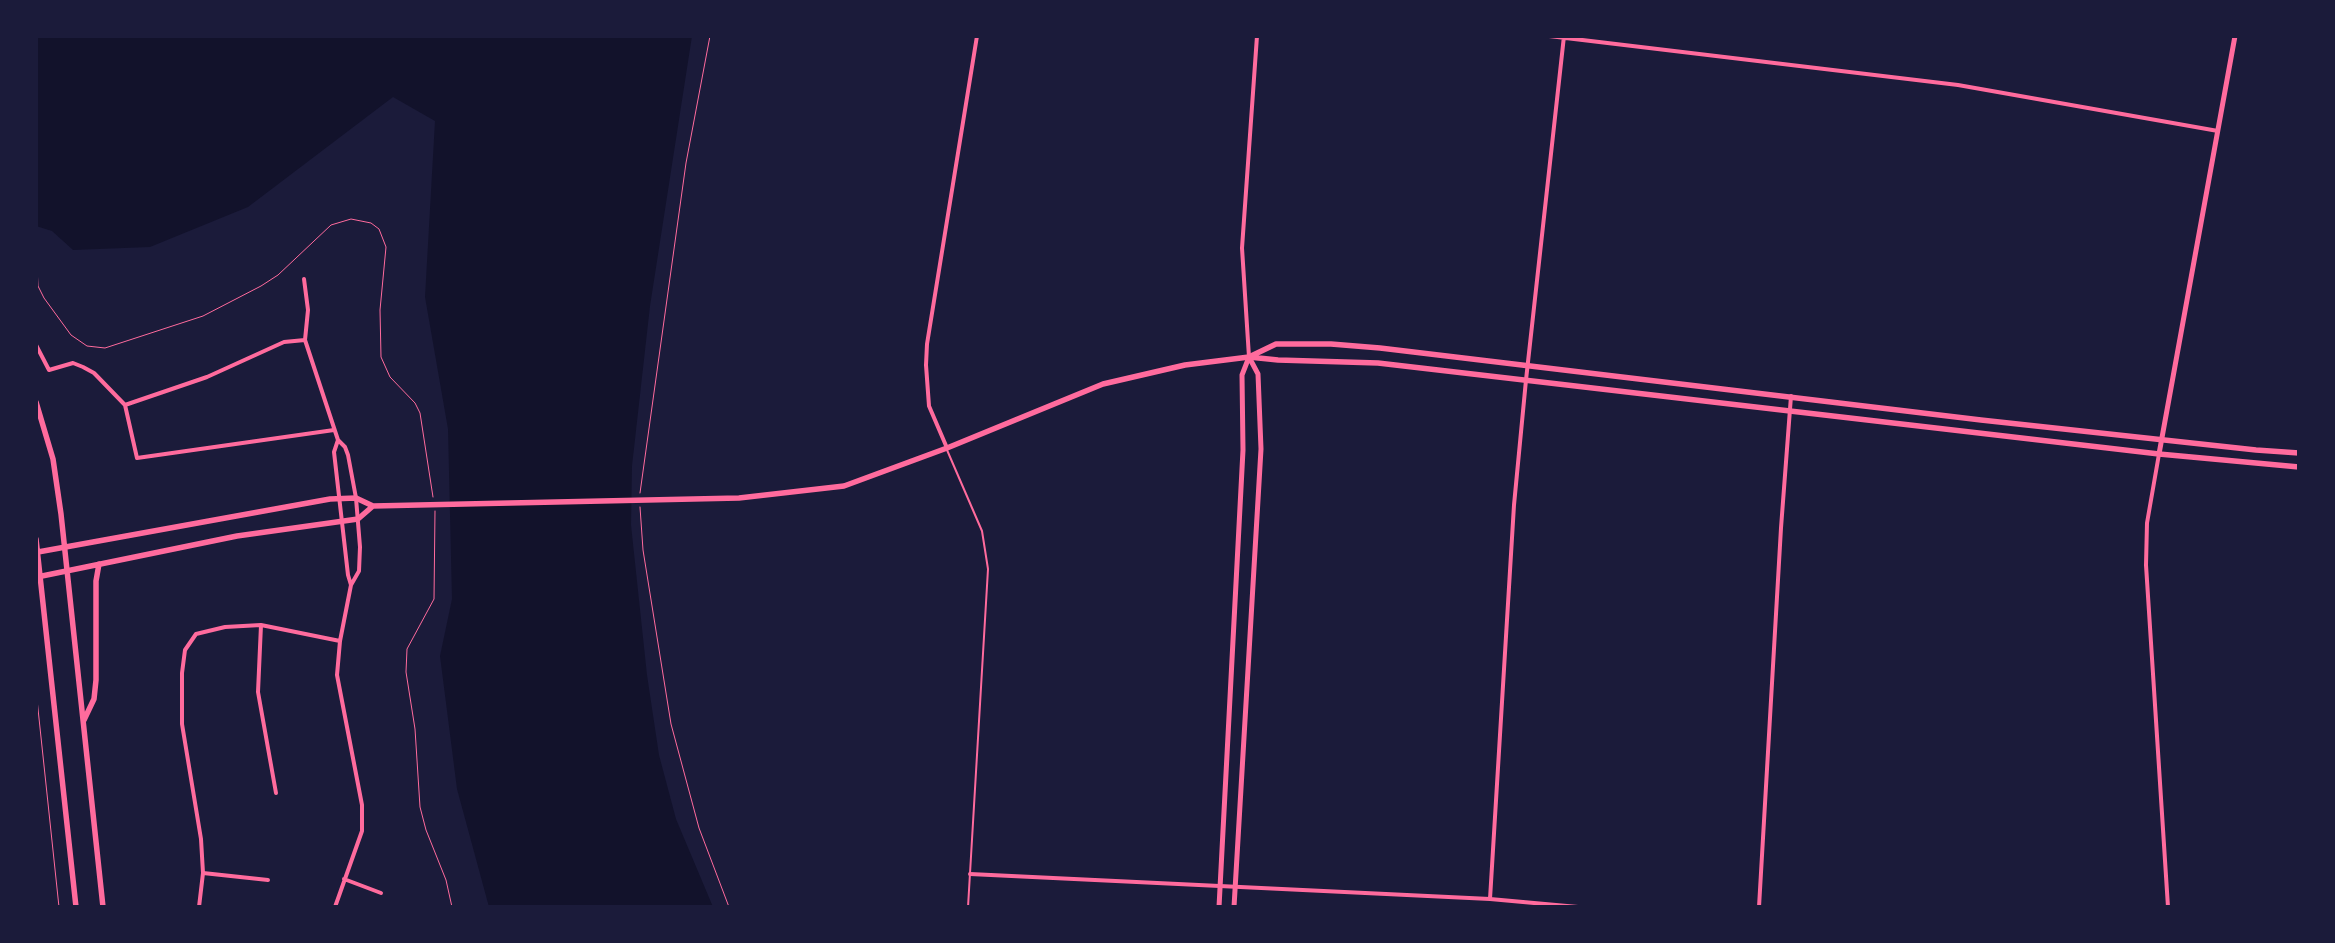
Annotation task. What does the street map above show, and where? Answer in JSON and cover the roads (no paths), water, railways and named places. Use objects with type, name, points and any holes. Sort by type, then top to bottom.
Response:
[{"type":"main road","points":[[1249,357],[1276,344],[1331,344],[1527,365],[1996,422],[2299,453]]},
{"type":"main road","points":[[37,553],[236,515],[340,499],[356,498],[373,506],[739,498],[844,486],[946,448],[1103,384],[1186,365],[1249,357],[1278,360],[1378,363],[2159,454],[2299,467]]},
{"type":"main road","points":[[36,402],[56,477],[103,907]]},
{"type":"main road","points":[[39,577],[236,536],[358,518],[373,506]]},
{"type":"main road","points":[[36,538],[76,907]]},
{"type":"main road","points":[[83,722],[94,699],[96,680],[96,581],[99,564]]},
{"type":"street","points":[[946,448],[929,406],[926,365],[927,344],[977,36]]},
{"type":"street","points":[[1234,907],[1261,449],[1258,374],[1249,357],[1242,248],[1256,36]]},
{"type":"street","points":[[1549,36],[1958,85],[2218,131]]},
{"type":"street","points":[[2168,907],[2146,565],[2147,523],[2235,36]]},
{"type":"street","points":[[1490,899],[1514,505],[1527,365],[1564,37]]},
{"type":"street","points":[[304,280],[308,310],[305,340],[334,430],[338,440],[346,449],[358,518],[359,571],[351,585],[340,641],[337,675],[362,804],[362,831],[335,907]]},
{"type":"street","points":[[125,405],[207,378],[284,342],[305,340]]},
{"type":"street","points":[[36,345],[49,370],[73,363],[83,367],[94,373],[125,405],[137,458],[334,430]]},
{"type":"street","points":[[1219,907],[1243,450],[1242,375],[1249,357]]},
{"type":"street","points":[[1759,907],[1791,396]]},
{"type":"street","points":[[338,440],[334,452],[348,575],[351,585]]},
{"type":"street","points":[[199,907],[203,873],[201,839],[182,724],[182,674],[186,650],[196,634],[225,627],[261,625],[340,641]]},
{"type":"street","points":[[261,625],[258,692],[276,794]]},
{"type":"street","points":[[203,873],[268,880]]},
{"type":"street","points":[[970,874],[1490,899],[1578,907]]},
{"type":"street","points":[[344,879],[382,893]]},
{"type":"lane","points":[[946,448],[982,531],[988,569],[968,907]]}]
